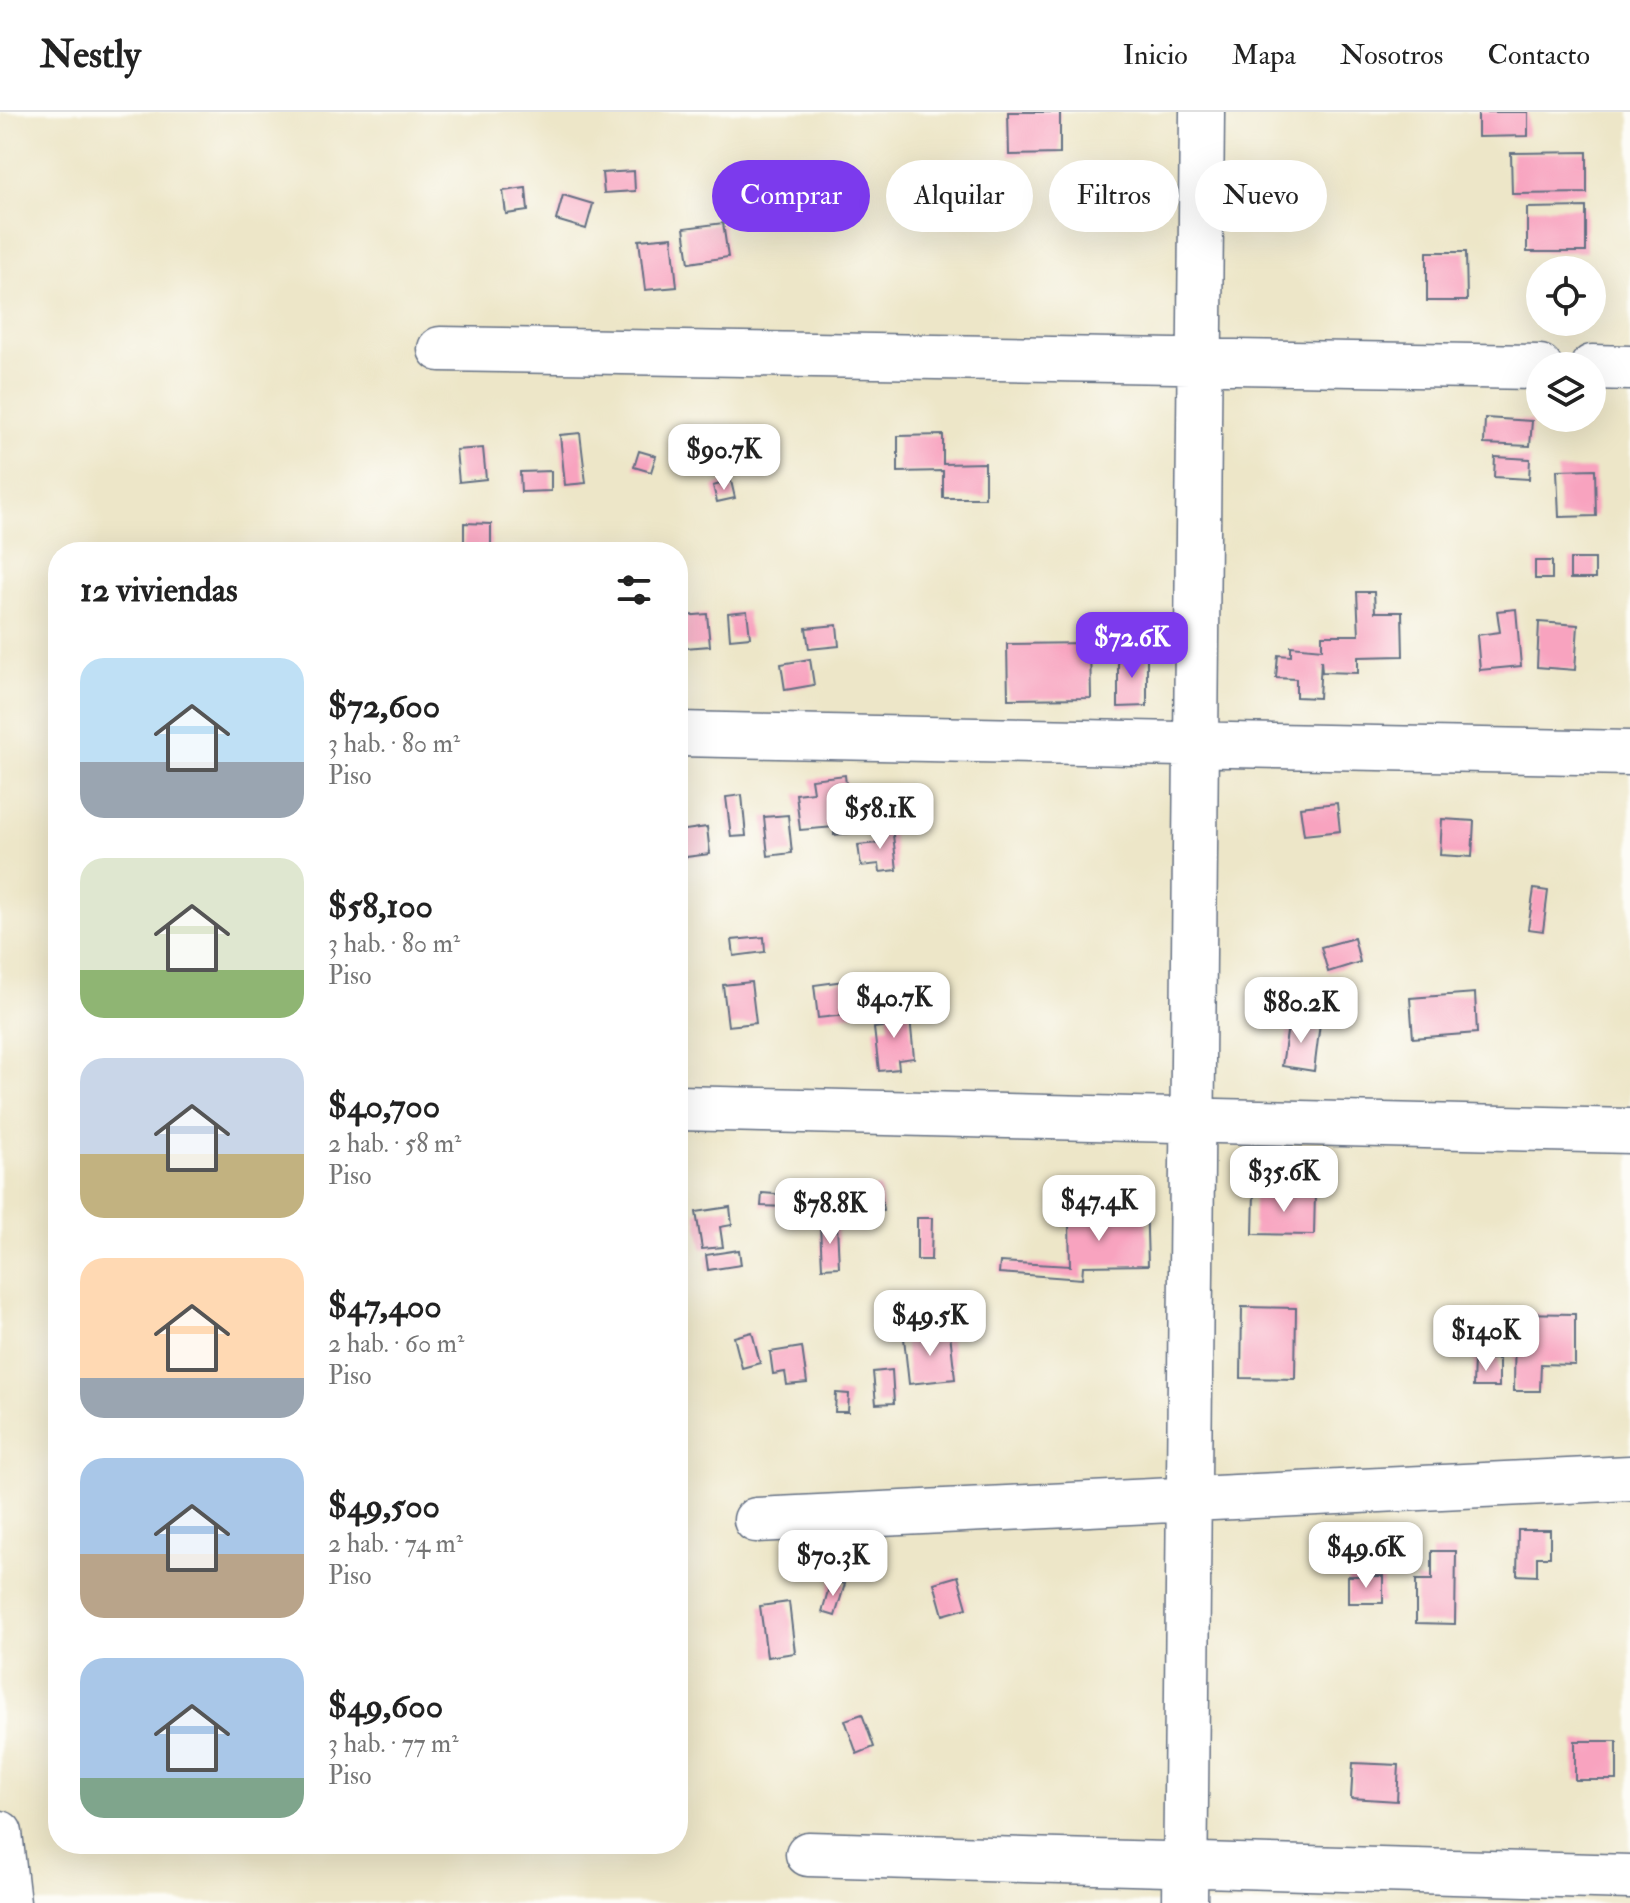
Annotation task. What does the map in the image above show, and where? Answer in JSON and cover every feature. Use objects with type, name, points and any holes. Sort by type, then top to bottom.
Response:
[{"type":"street","points":[[1185,1883],[1202,112]]},
{"type":"street","points":[[440,349],[1526,367]]},
{"type":"street","points":[[1606,367],[1630,368]]},
{"type":"street","points":[[688,734],[1630,753]]},
{"type":"street","points":[[688,1108],[1630,1131]]},
{"type":"street","points":[[756,1520],[1630,1478]]},
{"type":"street","points":[[0,1833],[8,1903]]},
{"type":"street","points":[[808,1854],[1185,1883],[1630,1877]]},
{"type":"building","points":[[1008,112],[1060,112],[1060,154],[1009,155]]},
{"type":"building","points":[[1478,112],[1528,112],[1528,136],[1478,137]]},
{"type":"building","points":[[1587,152],[1587,193],[1512,194],[1511,153]]},
{"type":"building","points":[[634,171],[635,191],[604,193],[602,173]]},
{"type":"building","points":[[526,188],[528,211],[506,214],[503,191]]},
{"type":"building","points":[[563,195],[593,204],[586,229],[556,220]]},
{"type":"building","points":[[1586,207],[1586,252],[1527,252],[1527,208]]},
{"type":"building","points":[[712,224],[712,232],[724,232],[728,257],[689,263],[684,228]]},
{"type":"building","points":[[672,237],[677,287],[645,290],[639,240]]},
{"type":"building","points":[[1427,252],[1466,252],[1467,301],[1427,301]]},
{"type":"building","points":[[1485,418],[1526,421],[1526,432],[1531,432],[1530,446],[1484,444]]},
{"type":"building","points":[[580,433],[586,483],[565,485],[560,435]]},
{"type":"building","points":[[943,435],[943,464],[985,463],[985,498],[943,498],[943,471],[898,472],[898,436]]},
{"type":"building","points":[[740,441],[744,470],[723,473],[719,444]]},
{"type":"building","points":[[483,448],[486,479],[459,482],[456,450]]},
{"type":"building","points":[[706,450],[710,461],[683,471],[679,459]]},
{"type":"building","points":[[639,451],[656,456],[651,472],[634,467]]},
{"type":"building","points":[[1495,457],[1530,459],[1529,479],[1494,477]]},
{"type":"building","points":[[1595,469],[1596,516],[1559,517],[1557,470]]},
{"type":"building","points":[[551,471],[551,491],[521,492],[520,472]]},
{"type":"building","points":[[731,481],[735,498],[717,502],[713,486]]},
{"type":"building","points":[[464,523],[491,524],[491,542],[464,542]]},
{"type":"building","points":[[1570,559],[1595,559],[1595,579],[1570,579]]},
{"type":"building","points":[[1535,561],[1552,561],[1552,579],[1535,579]]},
{"type":"building","points":[[1357,592],[1374,592],[1375,612],[1402,612],[1403,656],[1358,657],[1358,673],[1322,672],[1321,660],[1319,698],[1296,697],[1296,679],[1276,678],[1278,655],[1291,656],[1291,646],[1322,649],[1322,635],[1359,635]]},
{"type":"building","points":[[1516,609],[1521,666],[1480,670],[1477,635],[1500,632],[1497,611]]},
{"type":"building","points":[[747,611],[750,637],[730,639],[728,613]]},
{"type":"building","points":[[707,614],[710,646],[688,648],[688,616]]},
{"type":"building","points":[[1539,622],[1578,625],[1575,670],[1537,667]]},
{"type":"building","points":[[837,625],[839,646],[809,649],[806,628]]},
{"type":"building","points":[[1090,643],[1091,698],[1008,699],[1007,644]]},
{"type":"building","points":[[1147,654],[1147,706],[1118,707],[1118,655]]},
{"type":"building","points":[[810,659],[814,685],[785,690],[781,664]]},
{"type":"building","points":[[845,775],[851,833],[834,835],[834,827],[800,830],[796,794],[813,792],[811,779]]},
{"type":"building","points":[[742,795],[746,836],[731,837],[726,797]]},
{"type":"building","points":[[1337,803],[1340,831],[1304,835],[1300,807]]},
{"type":"building","points":[[788,815],[792,853],[768,856],[764,817]]},
{"type":"building","points":[[1442,819],[1474,821],[1472,857],[1440,855]]},
{"type":"building","points":[[892,826],[897,870],[880,872],[879,864],[861,866],[858,845],[877,843],[875,828]]},
{"type":"building","points":[[707,827],[710,854],[688,857],[688,830]]},
{"type":"building","points":[[1534,889],[1548,891],[1543,931],[1528,929]]},
{"type":"building","points":[[764,937],[765,952],[734,956],[732,940]]},
{"type":"building","points":[[1354,938],[1360,962],[1328,972],[1321,947]]},
{"type":"building","points":[[852,980],[855,1014],[818,1018],[814,985]]},
{"type":"building","points":[[751,982],[756,1023],[728,1026],[723,985]]},
{"type":"building","points":[[1475,993],[1477,1033],[1413,1038],[1410,998]]},
{"type":"building","points":[[909,1008],[914,1058],[898,1060],[899,1069],[879,1071],[874,1028],[889,1026],[887,1010]]},
{"type":"building","points":[[1289,1019],[1320,1023],[1314,1071],[1282,1066]]},
{"type":"building","points":[[880,1187],[883,1210],[855,1214],[852,1191]]},
{"type":"building","points":[[1254,1192],[1315,1193],[1314,1235],[1253,1234]]},
{"type":"building","points":[[762,1193],[787,1195],[786,1207],[761,1206]]},
{"type":"building","points":[[1146,1198],[1148,1265],[1083,1266],[1082,1279],[999,1273],[1000,1262],[1070,1266],[1069,1222],[1111,1221],[1110,1200]]},
{"type":"building","points":[[730,1207],[732,1225],[720,1227],[723,1247],[702,1249],[696,1212]]},
{"type":"building","points":[[917,1218],[932,1218],[931,1260],[917,1260]]},
{"type":"building","points":[[837,1224],[839,1267],[822,1268],[820,1225]]},
{"type":"building","points":[[739,1250],[741,1265],[708,1270],[706,1255]]},
{"type":"building","points":[[1242,1307],[1296,1308],[1295,1379],[1241,1378]]},
{"type":"building","points":[[1515,1313],[1575,1314],[1575,1365],[1541,1364],[1540,1391],[1514,1391]]},
{"type":"building","points":[[752,1332],[760,1363],[742,1368],[734,1337]]},
{"type":"building","points":[[950,1333],[955,1379],[909,1384],[904,1338]]},
{"type":"building","points":[[802,1347],[807,1383],[787,1385],[785,1372],[773,1374],[770,1352]]},
{"type":"building","points":[[1474,1359],[1499,1359],[1499,1387],[1473,1387]]},
{"type":"building","points":[[892,1370],[894,1403],[876,1404],[873,1372]]},
{"type":"building","points":[[836,1393],[849,1394],[848,1412],[835,1412]]},
{"type":"building","points":[[1518,1530],[1550,1530],[1550,1557],[1537,1557],[1537,1576],[1517,1575]]},
{"type":"building","points":[[1432,1551],[1456,1551],[1455,1624],[1416,1623],[1416,1580],[1432,1580]]},
{"type":"building","points":[[958,1576],[967,1608],[943,1615],[934,1583]]},
{"type":"building","points":[[1348,1576],[1383,1576],[1383,1603],[1348,1603]]},
{"type":"building","points":[[831,1580],[845,1584],[835,1616],[822,1612]]},
{"type":"building","points":[[789,1602],[795,1653],[767,1657],[760,1606]]},
{"type":"building","points":[[862,1714],[874,1747],[857,1754],[845,1720]]},
{"type":"building","points":[[1575,1741],[1617,1741],[1617,1780],[1575,1780]]},
{"type":"building","points":[[1353,1763],[1399,1765],[1397,1801],[1351,1798]]}]
